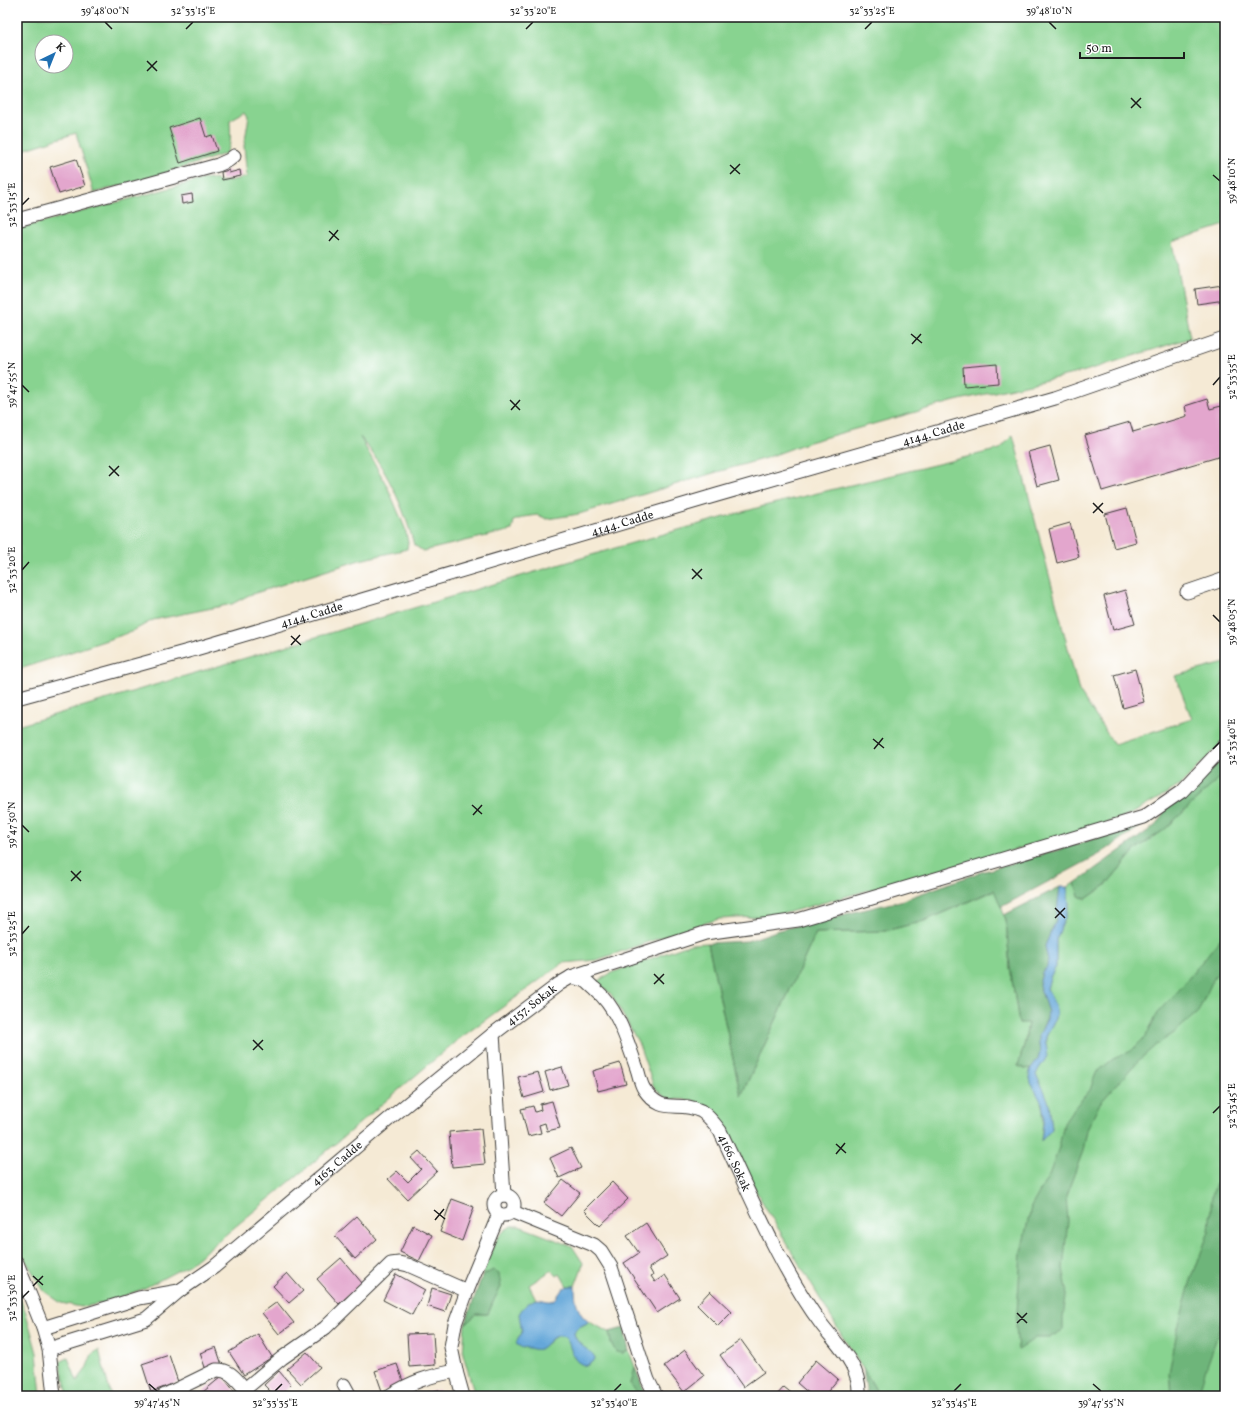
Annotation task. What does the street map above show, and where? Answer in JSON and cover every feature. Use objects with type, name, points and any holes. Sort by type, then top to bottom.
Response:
[{"type":"street","points":[[17,220],[218,165],[234,156]]},
{"type":"street","name":"4144. Cadde","points":[[17,698],[199,648],[709,497],[1054,398],[1225,339]]},
{"type":"street","points":[[1187,592],[1225,579]]},
{"type":"street","name":"4157. Sokak","points":[[493,1034],[571,977],[705,933],[798,920],[1144,817],[1182,791],[1225,745]]},
{"type":"street","name":"4166. Sokak","points":[[571,977],[585,981],[601,994],[614,1012],[622,1027],[643,1087],[649,1096],[657,1104],[691,1108],[701,1111],[711,1119],[720,1131],[791,1275],[821,1324],[853,1366],[859,1380],[859,1396]]},
{"type":"street","points":[[493,1034],[504,1195]]},
{"type":"street","name":"4163. Cadde","points":[[49,1349],[146,1319],[214,1266],[493,1034]]},
{"type":"street","points":[[507,1195],[513,1199],[515,1205],[513,1212],[507,1215],[499,1214],[496,1211],[494,1204],[497,1198],[507,1195]]},
{"type":"street","points":[[513,1212],[594,1245],[601,1251],[611,1267],[644,1368],[656,1396]]},
{"type":"street","points":[[463,1396],[451,1347],[455,1324],[499,1214]]},
{"type":"street","points":[[17,1263],[43,1328],[49,1349],[54,1396]]},
{"type":"street","points":[[163,1396],[216,1370],[228,1371],[244,1392],[282,1358],[325,1328],[391,1264],[399,1263],[408,1265],[467,1291]]},
{"type":"street","name":"4163. Cadde","points":[[43,1328],[139,1298],[179,1292]]},
{"type":"street","points":[[388,1396],[418,1380],[456,1371]]},
{"type":"green space","points":[[17,17],[1225,17],[1225,225],[1172,242],[1190,338],[1082,372],[955,401],[809,442],[766,458],[579,514],[547,519],[538,515],[524,517],[514,521],[512,530],[423,551],[414,545],[405,516],[393,488],[378,462],[360,437],[387,486],[405,528],[408,542],[407,549],[360,560],[249,595],[232,604],[153,620],[131,632],[17,670],[17,229],[208,178],[223,182],[247,177],[244,146],[249,116],[246,111],[230,120],[230,143],[228,151],[225,154],[94,193],[76,133],[17,152]]},
{"type":"green space","points":[[1013,435],[1079,691],[1114,744],[1192,719],[1175,676],[1225,663],[1225,737],[1216,749],[1179,786],[1130,815],[1082,831],[775,916],[719,919],[688,928],[597,960],[563,963],[455,1042],[321,1156],[190,1264],[143,1289],[104,1303],[81,1307],[61,1303],[44,1291],[17,1246],[17,726],[632,543],[764,506],[1000,449]]},
{"type":"green space","points":[[1225,753],[1224,774],[1164,830],[1136,849],[1106,885],[1086,899],[1079,896],[1075,883],[1156,825],[1167,807],[1216,765]]},
{"type":"green space","points":[[1225,773],[1225,1396],[879,1396],[757,1193],[727,1128],[693,1100],[667,1099],[654,1087],[638,1042],[611,994],[596,982],[611,973],[691,944],[708,943],[741,1096],[816,933],[885,931],[924,921],[995,890],[1006,920],[1010,967],[1019,1023],[1028,1022],[1025,1042],[1018,1066],[1025,1069],[1031,1068],[1030,1077],[1040,1097],[1043,1112],[1041,1140],[1052,1129],[1047,1101],[1036,1075],[1047,1053],[1046,1038],[1056,1015],[1053,1000],[1047,989],[1050,977],[1056,967],[1056,940],[1069,904],[1067,887],[1075,883],[1079,896],[1086,899],[1106,885],[1136,849],[1164,830]]},
{"type":"green space","points":[[1147,822],[1100,854],[1001,907],[994,890],[924,921],[885,931],[816,933],[741,1096],[708,943],[747,941],[779,930],[900,901],[978,873],[1062,849]]},
{"type":"green space","points":[[1060,887],[1056,920],[1045,946],[1048,961],[1047,967],[1042,973],[1039,985],[1048,1012],[1047,1019],[1043,1026],[1039,1044],[1040,1051],[1038,1059],[1031,1068],[1025,1069],[1018,1066],[1025,1042],[1028,1023],[1019,1023],[1010,967],[1006,920],[1004,915]]},
{"type":"green space","points":[[1225,933],[1225,961],[1213,980],[1198,1012],[1138,1061],[1100,1103],[1087,1130],[1083,1151],[1066,1196],[1068,1220],[1063,1268],[1067,1289],[1063,1330],[1049,1338],[1035,1338],[1018,1350],[1016,1327],[1021,1252],[1031,1207],[1049,1175],[1059,1147],[1064,1123],[1075,1107],[1090,1090],[1096,1073],[1113,1059],[1131,1051],[1146,1036],[1158,1012],[1179,990]]},
{"type":"green space","points":[[1225,1158],[1225,1303],[1223,1315],[1198,1396],[1171,1396],[1169,1373],[1177,1331],[1191,1280],[1209,1231],[1212,1195]]},
{"type":"green space","points":[[512,1226],[519,1226],[572,1246],[583,1263],[575,1286],[567,1286],[560,1274],[557,1276],[552,1270],[529,1285],[536,1299],[528,1304],[520,1313],[522,1333],[518,1338],[526,1347],[534,1348],[545,1345],[554,1338],[563,1336],[568,1341],[574,1357],[583,1347],[577,1341],[574,1333],[577,1328],[589,1322],[609,1332],[611,1343],[623,1353],[629,1351],[635,1367],[631,1384],[637,1393],[642,1396],[475,1396],[463,1354],[465,1324],[477,1314],[488,1314],[493,1302],[493,1271],[482,1276],[496,1241],[500,1235]]},
{"type":"green space","points":[[493,1270],[499,1274],[501,1287],[488,1314],[477,1314],[465,1324],[482,1276]]},
{"type":"green space","points":[[17,1291],[26,1313],[37,1353],[41,1396],[17,1396]]},
{"type":"green space","points":[[624,1328],[629,1351],[623,1353],[616,1352],[611,1343],[609,1332]]},
{"type":"green space","points":[[99,1350],[111,1396],[68,1396],[60,1362],[68,1358],[77,1381],[86,1369],[92,1354]]},
{"type":"green space","points":[[635,1367],[646,1396],[639,1394],[631,1384]]},
{"type":"green space","points":[[863,1368],[873,1385],[879,1396],[867,1396]]},
{"type":"water","points":[[1060,887],[1067,887],[1069,904],[1056,940],[1056,967],[1050,977],[1047,989],[1053,1000],[1056,1015],[1046,1038],[1047,1056],[1036,1075],[1049,1103],[1052,1129],[1041,1141],[1044,1116],[1042,1103],[1031,1083],[1029,1074],[1031,1068],[1038,1059],[1040,1051],[1039,1035],[1047,1019],[1048,1012],[1039,985],[1042,973],[1047,967],[1048,961],[1045,946],[1056,920]]},
{"type":"water","points":[[569,1286],[575,1286],[579,1311],[589,1322],[577,1328],[574,1333],[577,1341],[595,1357],[592,1362],[586,1366],[576,1360],[572,1354],[568,1342],[563,1336],[553,1338],[540,1349],[522,1348],[516,1344],[522,1333],[519,1314],[524,1307],[535,1299],[550,1301],[554,1300],[562,1290]]},
{"type":"building","points":[[200,118],[206,137],[212,135],[217,151],[180,163],[169,128]]},
{"type":"building","points":[[76,159],[85,186],[59,194],[50,167]]},
{"type":"building","points":[[229,170],[229,173],[240,170],[241,176],[222,180],[221,172]]},
{"type":"building","points":[[192,194],[193,202],[182,204],[181,196]]},
{"type":"building","points":[[1223,285],[1225,300],[1197,304],[1195,289]]},
{"type":"building","points":[[997,364],[998,383],[964,386],[963,367]]},
{"type":"building","points":[[1207,399],[1210,409],[1225,405],[1225,455],[1102,491],[1085,435],[1130,422],[1133,432],[1187,416],[1185,406]]},
{"type":"building","points":[[1050,446],[1059,480],[1037,486],[1028,452]]},
{"type":"building","points":[[1127,508],[1136,542],[1114,548],[1105,514]]},
{"type":"building","points":[[1070,523],[1079,557],[1057,563],[1049,529]]},
{"type":"building","points":[[1125,590],[1135,624],[1113,630],[1104,596]]},
{"type":"building","points":[[1135,669],[1144,702],[1123,708],[1114,675]]},
{"type":"building","points":[[620,1063],[626,1084],[598,1091],[593,1071]]},
{"type":"building","points":[[562,1067],[568,1085],[550,1090],[545,1072]]},
{"type":"building","points":[[538,1072],[544,1092],[524,1098],[518,1077]]},
{"type":"building","points":[[552,1101],[560,1128],[547,1131],[545,1123],[539,1125],[541,1133],[528,1136],[521,1109],[533,1106],[535,1112],[541,1110],[540,1104]]},
{"type":"building","points":[[481,1129],[485,1164],[452,1167],[449,1132]]},
{"type":"building","points":[[571,1148],[581,1168],[559,1178],[550,1158]]},
{"type":"building","points":[[419,1151],[437,1171],[407,1199],[388,1179],[397,1171],[408,1182],[421,1169],[411,1158]]},
{"type":"building","points":[[563,1180],[580,1193],[561,1216],[544,1203]]},
{"type":"building","points":[[612,1182],[628,1199],[600,1226],[584,1210]]},
{"type":"building","points":[[452,1199],[474,1207],[462,1241],[440,1232]]},
{"type":"building","points":[[357,1216],[377,1239],[355,1259],[335,1236]]},
{"type":"building","points":[[646,1223],[667,1256],[649,1268],[653,1275],[651,1276],[655,1282],[665,1275],[680,1298],[657,1313],[624,1263],[639,1253],[627,1236]]},
{"type":"building","points":[[413,1225],[432,1235],[419,1261],[400,1252]]},
{"type":"building","points":[[341,1258],[362,1283],[339,1304],[317,1279]]},
{"type":"building","points":[[287,1273],[303,1291],[289,1303],[273,1286]]},
{"type":"building","points":[[396,1274],[425,1290],[412,1315],[383,1300]]},
{"type":"building","points":[[432,1288],[451,1294],[445,1312],[427,1306]]},
{"type":"building","points":[[710,1291],[732,1312],[718,1326],[697,1305]]},
{"type":"building","points":[[277,1302],[294,1323],[279,1334],[262,1313]]},
{"type":"building","points":[[433,1333],[435,1365],[409,1367],[407,1334]]},
{"type":"building","points":[[258,1334],[272,1357],[244,1375],[229,1352]]},
{"type":"building","points":[[741,1340],[764,1372],[743,1387],[720,1355]]},
{"type":"building","points":[[216,1347],[222,1365],[206,1370],[200,1353]]},
{"type":"building","points":[[685,1350],[704,1376],[684,1392],[664,1366]]},
{"type":"building","points":[[307,1352],[320,1367],[301,1384],[287,1369]]},
{"type":"building","points":[[169,1355],[178,1382],[151,1392],[142,1364]]},
{"type":"building","points":[[816,1360],[838,1379],[824,1396],[812,1396],[797,1383]]},
{"type":"building","points":[[397,1364],[404,1384],[382,1391],[375,1371]]},
{"type":"building","points":[[279,1371],[291,1385],[280,1396],[275,1396],[264,1385]]},
{"type":"building","points":[[222,1376],[235,1392],[230,1396],[206,1396],[203,1392]]},
{"type":"building","points":[[784,1387],[795,1396],[776,1396]]},
{"type":"building","points":[[439,1390],[441,1396],[422,1396],[421,1394]]}]
